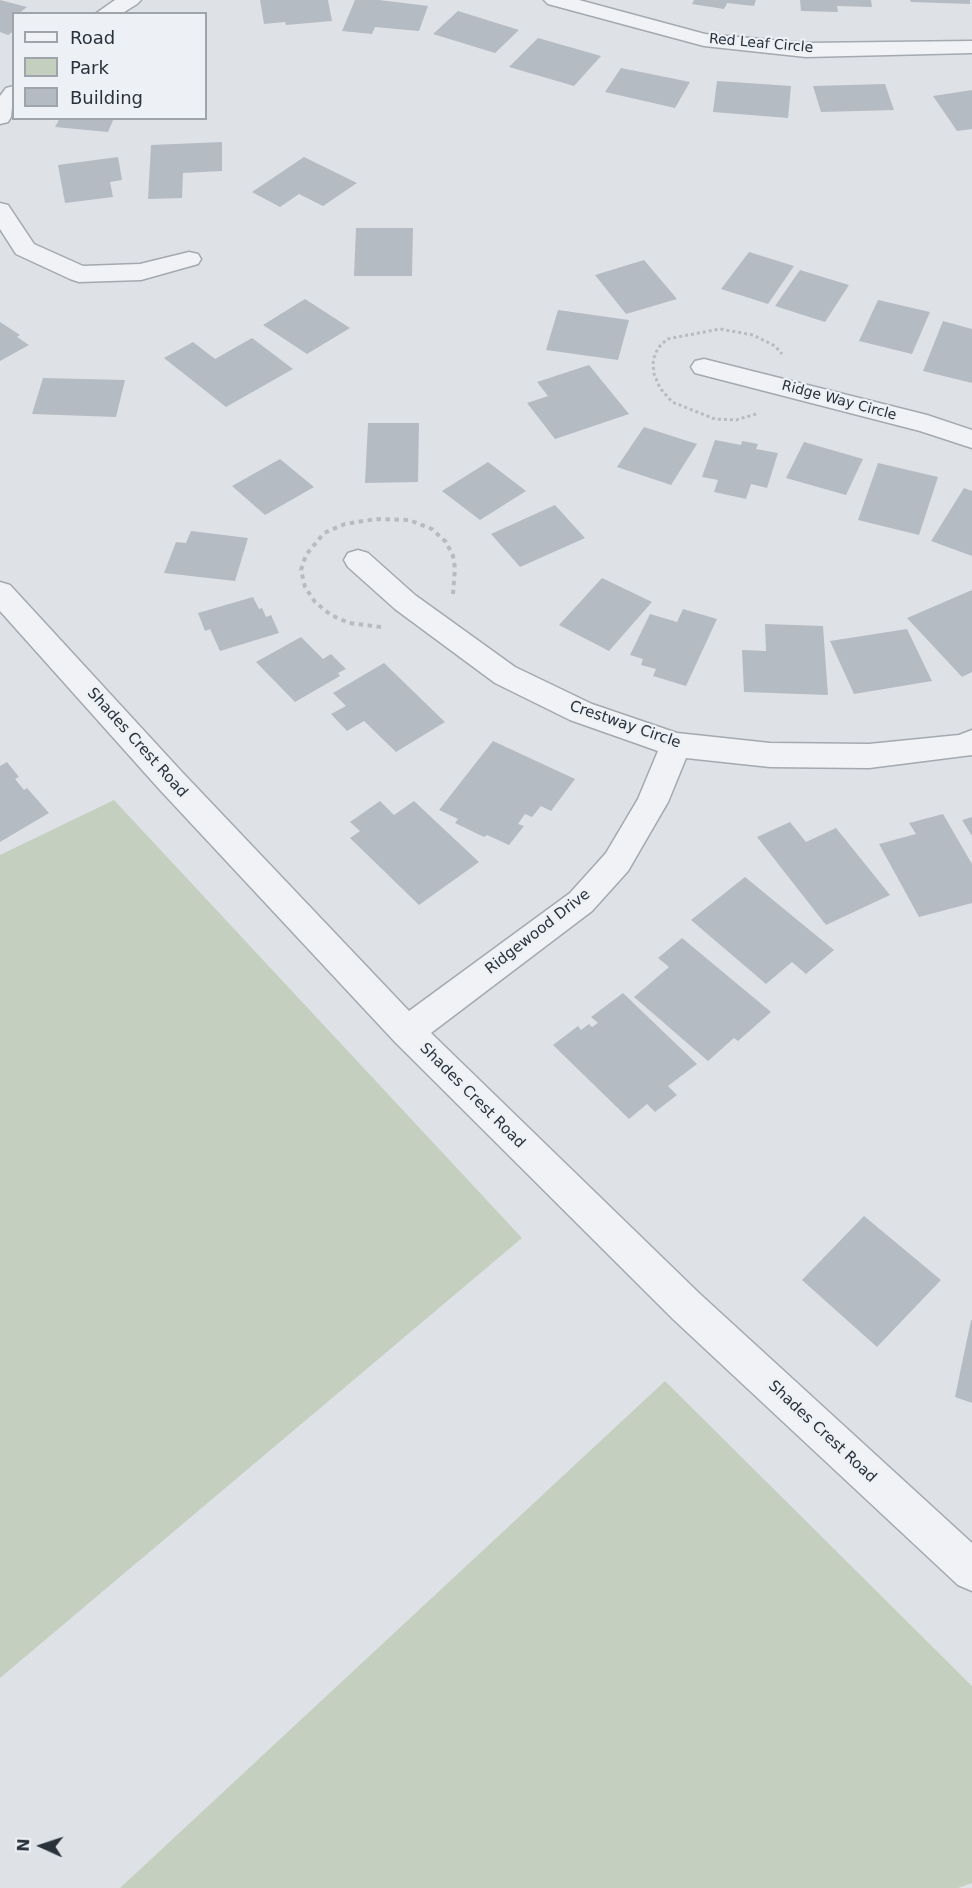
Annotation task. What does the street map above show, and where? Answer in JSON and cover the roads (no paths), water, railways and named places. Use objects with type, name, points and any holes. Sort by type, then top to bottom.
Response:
[{"type":"street","points":[[109,12],[130,0]]},
{"type":"street","name":"Red Leaf Circle","points":[[555,0],[704,40],[806,50],[972,47]]},
{"type":"street","points":[[0,117],[2,108],[12,96]]},
{"type":"street","points":[[0,210],[26,249],[79,274],[141,272],[189,259]]},
{"type":"street","name":"Ridge Way Circle","points":[[704,367],[927,424],[972,439]]},
{"type":"street","name":"Crestway Circle","points":[[358,560],[405,602],[505,675],[581,712],[676,745],[770,755],[869,756],[963,746],[972,742]]},
{"type":"street","name":"Shades Crest Road","points":[[0,592],[171,781],[407,1032],[687,1307],[972,1571]]},
{"type":"street","name":"Ridgewood Drive","points":[[407,1032],[581,902],[617,862],[652,802],[676,745]]}]
